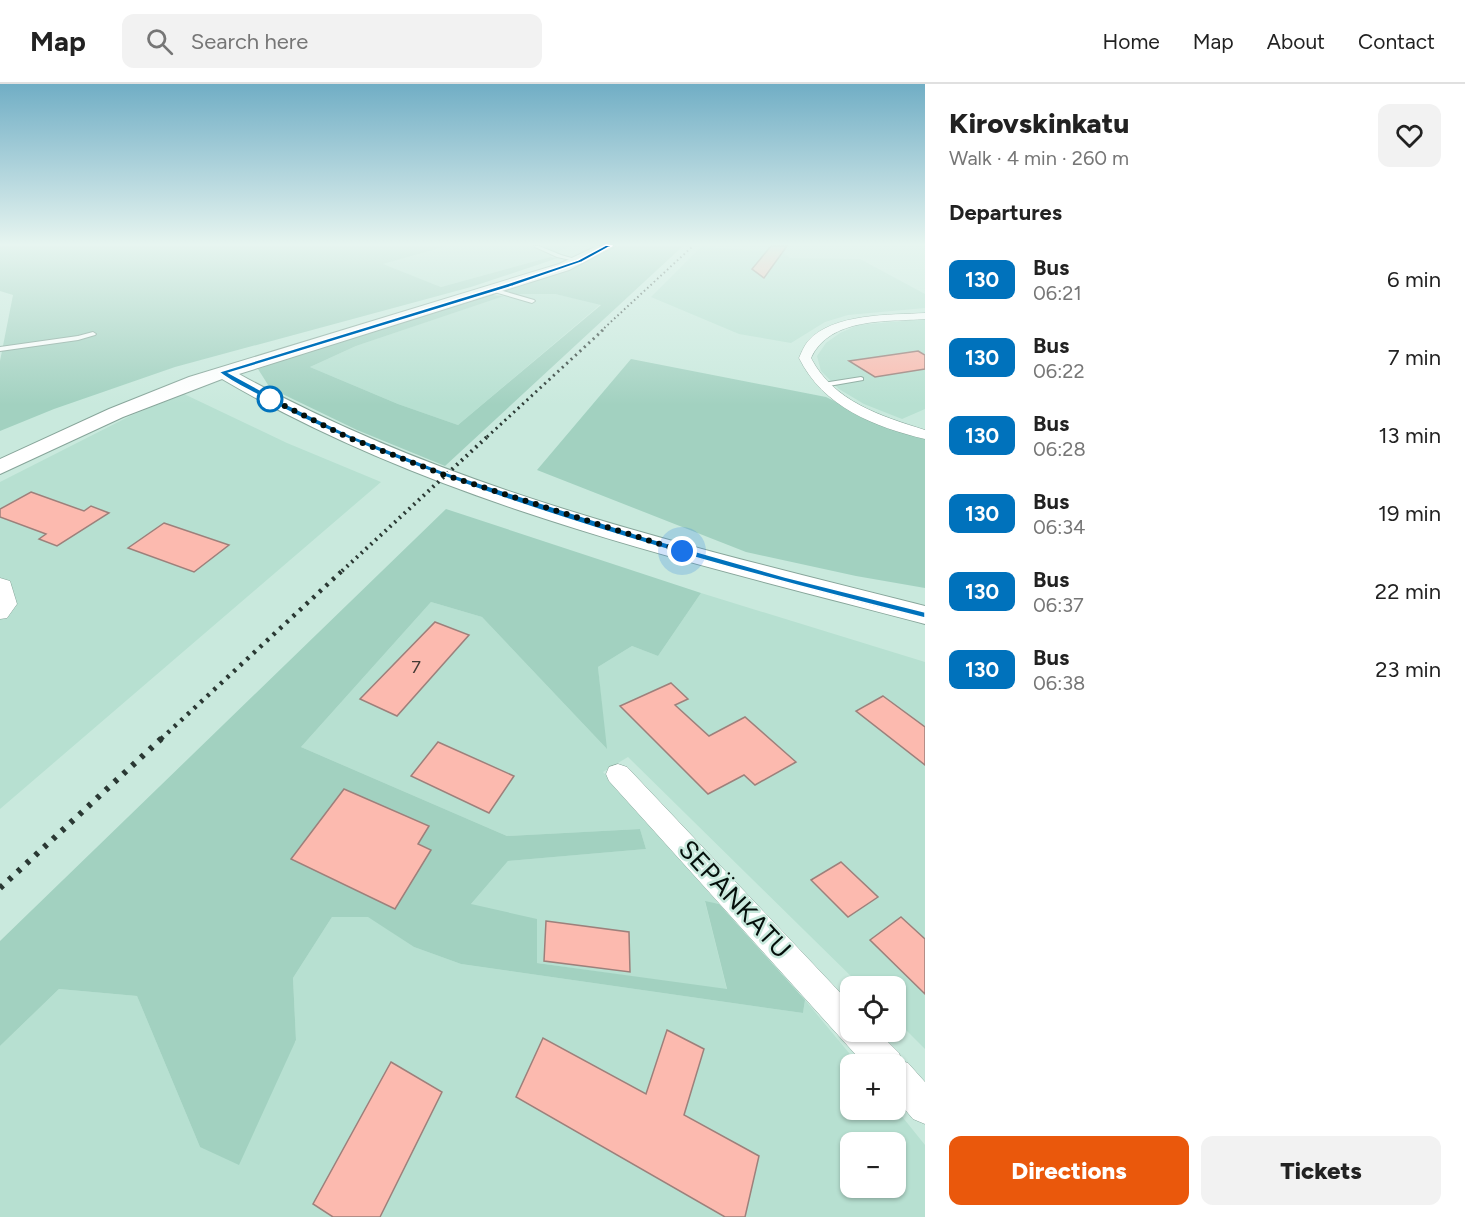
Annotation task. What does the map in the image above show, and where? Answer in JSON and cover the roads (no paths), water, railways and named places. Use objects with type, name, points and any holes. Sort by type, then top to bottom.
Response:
[{"type":"street","points":[[0,467],[133,406],[222,372],[464,299]]},
{"type":"street","points":[[925,316],[845,325],[815,339],[805,358],[808,366],[823,385],[849,404],[881,420],[925,435]]},
{"type":"street","points":[[222,372],[283,406],[347,437],[442,474],[642,539],[782,579],[925,615]]},
{"type":"street","points":[[0,584],[3,585],[7,604],[0,614]]},
{"type":"street","name":"SEPÄNKATU","points":[[618,774],[840,1015]]},
{"type":"street","points":[[865,1042],[877,1054]]},
{"type":"street","points":[[906,1086],[925,1107]]},
{"type":"lane","points":[[522,299],[532,302]]},
{"type":"lane","points":[[0,349],[93,334]]},
{"type":"lane","points":[[823,385],[861,380]]},
{"type":"railway","points":[[601,331],[636,299]]},
{"type":"railway","points":[[487,437],[603,330]]},
{"type":"railway","points":[[342,571],[488,436]]},
{"type":"railway","points":[[161,739],[344,569]]},
{"type":"railway","points":[[0,888],[162,738]]}]
